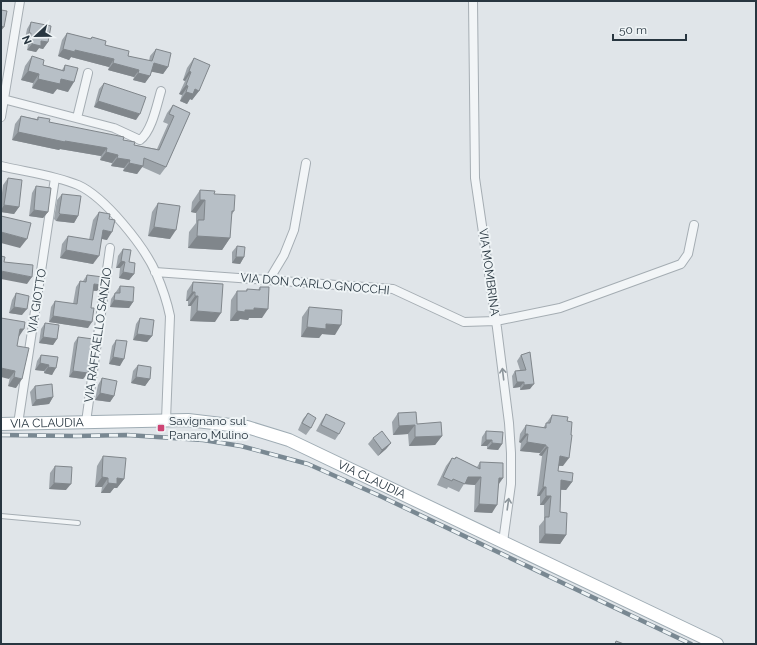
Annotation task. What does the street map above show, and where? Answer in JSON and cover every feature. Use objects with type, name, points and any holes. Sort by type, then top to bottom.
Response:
[{"type":"main road","name":"VIA CLAUDIA","points":[[1,424],[188,420],[247,427],[289,440],[717,644]]},
{"type":"street","points":[[1,116],[3,82],[20,1]]},
{"type":"street","name":"VIA MOMBRINA","points":[[473,1],[475,178],[497,325],[509,423],[511,453],[511,484],[503,542]]},
{"type":"street","points":[[77,118],[88,73]]},
{"type":"street","points":[[3,99],[114,128],[140,140],[144,137],[148,130],[161,91]]},
{"type":"street","points":[[269,280],[284,255],[294,230],[306,163]]},
{"type":"street","points":[[1,166],[56,178],[79,186],[92,194],[115,214],[136,242],[155,272],[167,303],[170,316],[166,420]]},
{"type":"street","name":"VIA GIOTTO","points":[[18,424],[56,178]]},
{"type":"street","name":"VIA DON CARLO GNOCCHI","points":[[155,272],[393,289],[464,322],[497,325],[560,308],[681,264],[688,254],[694,225]]},
{"type":"street","name":"VIA RAFFAELLO SANZIO","points":[[86,422],[110,248]]},
{"type":"lane","points":[[1,516],[78,522]]},
{"type":"building","points":[[1,10],[7,11],[4,27],[1,26]]},
{"type":"building","points":[[31,22],[51,26],[48,42],[41,41],[41,46],[32,44],[32,39],[30,39],[31,33],[29,33]]},
{"type":"building","points":[[67,33],[106,41],[105,45],[129,51],[128,56],[152,61],[156,49],[171,53],[168,67],[154,63],[150,76],[138,73],[139,70],[113,63],[114,59],[75,50],[75,52],[63,49]]},
{"type":"building","points":[[32,56],[44,60],[43,65],[64,71],[65,65],[78,68],[74,82],[61,79],[60,84],[38,79],[39,74],[28,71]]},
{"type":"building","points":[[194,58],[210,65],[199,91],[195,89],[193,94],[186,92],[188,86],[186,85]]},
{"type":"building","points":[[104,83],[146,97],[140,114],[98,101]]},
{"type":"building","points":[[173,105],[190,113],[166,167],[144,158],[143,166],[129,163],[130,160],[117,158],[118,155],[106,152],[107,148],[65,142],[18,132],[21,116],[38,120],[38,117],[50,119],[49,122],[124,137],[123,140],[135,142],[134,145],[159,150],[174,116],[169,114]]},
{"type":"building","points":[[8,178],[22,180],[19,207],[4,205]]},
{"type":"building","points":[[36,186],[51,188],[48,212],[34,210]]},
{"type":"building","points":[[200,190],[215,191],[214,194],[235,195],[230,238],[197,236],[198,220],[204,220],[205,200],[200,200]]},
{"type":"building","points":[[62,194],[81,196],[78,216],[59,213]]},
{"type":"building","points":[[158,203],[180,206],[176,230],[154,227]]},
{"type":"building","points":[[99,212],[110,214],[109,219],[115,220],[112,232],[103,230],[99,256],[66,250],[68,236],[93,240]]},
{"type":"building","points":[[1,216],[31,223],[27,239],[1,232]]},
{"type":"building","points":[[237,246],[245,247],[244,257],[236,257]]},
{"type":"building","points":[[123,249],[131,250],[129,262],[135,263],[134,274],[123,272],[125,262],[121,261]]},
{"type":"building","points":[[1,256],[5,257],[4,262],[33,265],[32,277],[1,271]]},
{"type":"building","points":[[87,275],[103,277],[102,285],[94,284],[91,308],[94,308],[92,322],[53,316],[55,301],[77,304],[80,281],[86,282]]},
{"type":"building","points":[[193,282],[223,284],[221,313],[197,311],[198,296],[195,296],[195,292],[192,292]]},
{"type":"building","points":[[120,286],[134,287],[133,302],[114,300],[115,293],[120,293]]},
{"type":"building","points":[[260,287],[269,287],[268,309],[254,308],[254,310],[245,310],[245,312],[237,311],[237,291],[247,291],[247,289],[260,290]]},
{"type":"building","points":[[16,293],[29,296],[27,309],[14,307]]},
{"type":"building","points":[[309,307],[342,310],[341,325],[326,324],[326,329],[307,327]]},
{"type":"building","points":[[1,318],[25,322],[24,329],[20,329],[17,346],[29,348],[22,379],[14,377],[15,371],[1,368]]},
{"type":"building","points":[[140,318],[154,320],[152,336],[137,334]]},
{"type":"building","points":[[45,323],[59,325],[57,339],[43,337]]},
{"type":"building","points":[[78,337],[93,339],[88,373],[73,371]]},
{"type":"building","points":[[116,340],[127,341],[124,359],[113,357]]},
{"type":"building","points":[[530,352],[534,384],[524,385],[524,382],[517,382],[515,371],[526,370],[521,355]]},
{"type":"building","points":[[41,355],[58,357],[56,368],[48,367],[49,365],[40,363]]},
{"type":"building","points":[[138,365],[151,367],[150,379],[136,377]]},
{"type":"building","points":[[102,378],[117,381],[114,396],[100,393]]},
{"type":"building","points":[[52,384],[53,397],[36,400],[35,386]]},
{"type":"building","points":[[416,412],[417,424],[441,422],[442,436],[415,437],[415,425],[399,426],[398,413]]},
{"type":"building","points":[[308,413],[316,418],[311,428],[302,423]]},
{"type":"building","points":[[326,414],[345,423],[339,434],[321,425]]},
{"type":"building","points":[[552,415],[568,417],[567,421],[572,422],[569,458],[560,456],[558,471],[573,473],[572,482],[561,480],[560,512],[567,513],[566,535],[545,534],[545,517],[549,517],[551,496],[546,496],[546,487],[543,487],[548,447],[546,447],[546,445],[527,442],[528,434],[525,434],[526,425],[546,428],[546,423],[550,423]]},
{"type":"building","points":[[382,431],[391,443],[382,450],[373,438]]},
{"type":"building","points":[[486,431],[503,432],[502,444],[492,443],[492,440],[486,440]]},
{"type":"building","points":[[103,456],[126,458],[124,479],[117,478],[117,484],[108,483],[108,478],[102,477]]},
{"type":"building","points":[[456,457],[480,469],[480,462],[503,463],[503,478],[499,478],[497,505],[479,504],[481,477],[468,477],[465,484],[443,477],[452,458],[455,459]]},
{"type":"building","points":[[55,466],[72,467],[71,484],[54,483]]},
{"type":"building","points":[[616,641],[624,644],[615,644]]},
{"type":"railway","points":[[1,435],[127,435],[203,440],[241,446],[308,464],[378,495],[691,644]]},
{"type":"place","name":"Savignano sul Panaro Mulino","points":[[161,428]]}]
